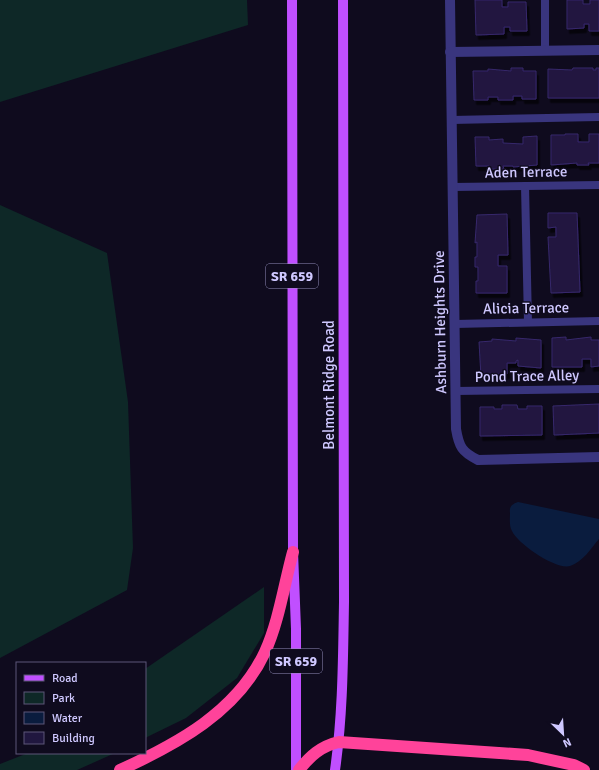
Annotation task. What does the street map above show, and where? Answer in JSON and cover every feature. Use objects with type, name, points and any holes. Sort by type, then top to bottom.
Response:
[{"type":"highway","points":[[120,770],[151,756],[202,726],[223,708],[242,687],[264,652],[272,634],[292,552]]},
{"type":"highway","points":[[298,770],[317,751],[327,745],[339,742],[528,755],[574,765],[584,770]]},
{"type":"main road","name":"SR 659","points":[[292,0],[292,552],[296,629],[298,770]]},
{"type":"main road","name":"Belmont Ridge Road","points":[[335,770],[339,742],[344,602],[343,0]]},
{"type":"street","name":"Ashburn Heights Drive","points":[[450,0],[456,429],[459,442],[465,454],[478,460],[599,456]]},
{"type":"street","points":[[450,52],[599,50]]},
{"type":"lane","points":[[545,0],[545,51]]},
{"type":"lane","points":[[452,120],[599,117]]},
{"type":"lane","name":"Aden Terrace","points":[[452,187],[599,185]]},
{"type":"lane","points":[[525,186],[528,322]]},
{"type":"lane","name":"Alicia Terrace","points":[[455,324],[599,321]]},
{"type":"lane","name":"Pond Trace Alley","points":[[456,391],[599,389]]},
{"type":"green space","points":[[0,0],[247,0],[248,25],[0,102]]},
{"type":"green space","points":[[0,205],[107,253],[128,402],[133,548],[127,590],[0,658]]},
{"type":"green space","points":[[264,587],[264,633],[237,678],[186,718],[146,738],[146,668]]},
{"type":"green space","points":[[25,754],[113,754],[77,770],[0,770],[0,764]]},
{"type":"water","points":[[518,502],[599,519],[599,539],[583,558],[575,564],[564,566],[547,560],[522,543],[511,529],[510,509]]},
{"type":"building","points":[[475,0],[502,0],[502,7],[508,7],[508,2],[526,2],[527,31],[510,31],[510,27],[504,27],[504,34],[476,35]]},
{"type":"building","points":[[567,0],[583,0],[583,4],[590,4],[590,0],[599,0],[599,31],[589,31],[589,24],[584,24],[584,28],[567,29]]},
{"type":"building","points":[[511,68],[523,68],[523,71],[536,71],[536,99],[522,99],[522,96],[513,96],[513,100],[498,100],[498,97],[488,97],[488,100],[474,100],[473,71],[488,71],[488,69],[511,71]]},
{"type":"building","points":[[573,68],[593,68],[593,70],[596,70],[596,68],[599,68],[599,98],[548,98],[548,69],[572,70]]},
{"type":"building","points":[[578,134],[578,142],[589,142],[589,134],[599,134],[599,163],[588,163],[589,165],[577,165],[577,163],[551,165],[551,135]]},
{"type":"building","points":[[537,136],[537,165],[513,167],[503,166],[504,169],[489,169],[489,166],[476,166],[475,137],[489,137],[489,140],[503,139],[503,143],[523,144],[523,137]]},
{"type":"building","points":[[548,213],[577,213],[580,292],[551,293],[548,237],[556,237],[556,227],[548,228]]},
{"type":"building","points":[[507,214],[508,255],[498,255],[498,266],[507,266],[507,293],[476,293],[476,281],[478,281],[478,267],[475,267],[475,257],[477,257],[477,242],[475,243],[477,215]]},
{"type":"building","points":[[566,337],[566,340],[591,337],[591,340],[599,340],[599,366],[591,367],[591,359],[582,359],[582,367],[552,367],[552,338]]},
{"type":"building","points":[[516,338],[541,340],[541,368],[518,366],[518,360],[516,363],[507,363],[507,374],[493,374],[493,377],[481,377],[479,342],[492,341],[492,339],[516,341]]},
{"type":"building","points":[[599,404],[599,433],[554,435],[553,406]]},
{"type":"building","points":[[502,405],[517,405],[518,409],[527,409],[527,406],[542,406],[542,435],[480,436],[480,407],[494,407],[494,409],[502,409]]}]
